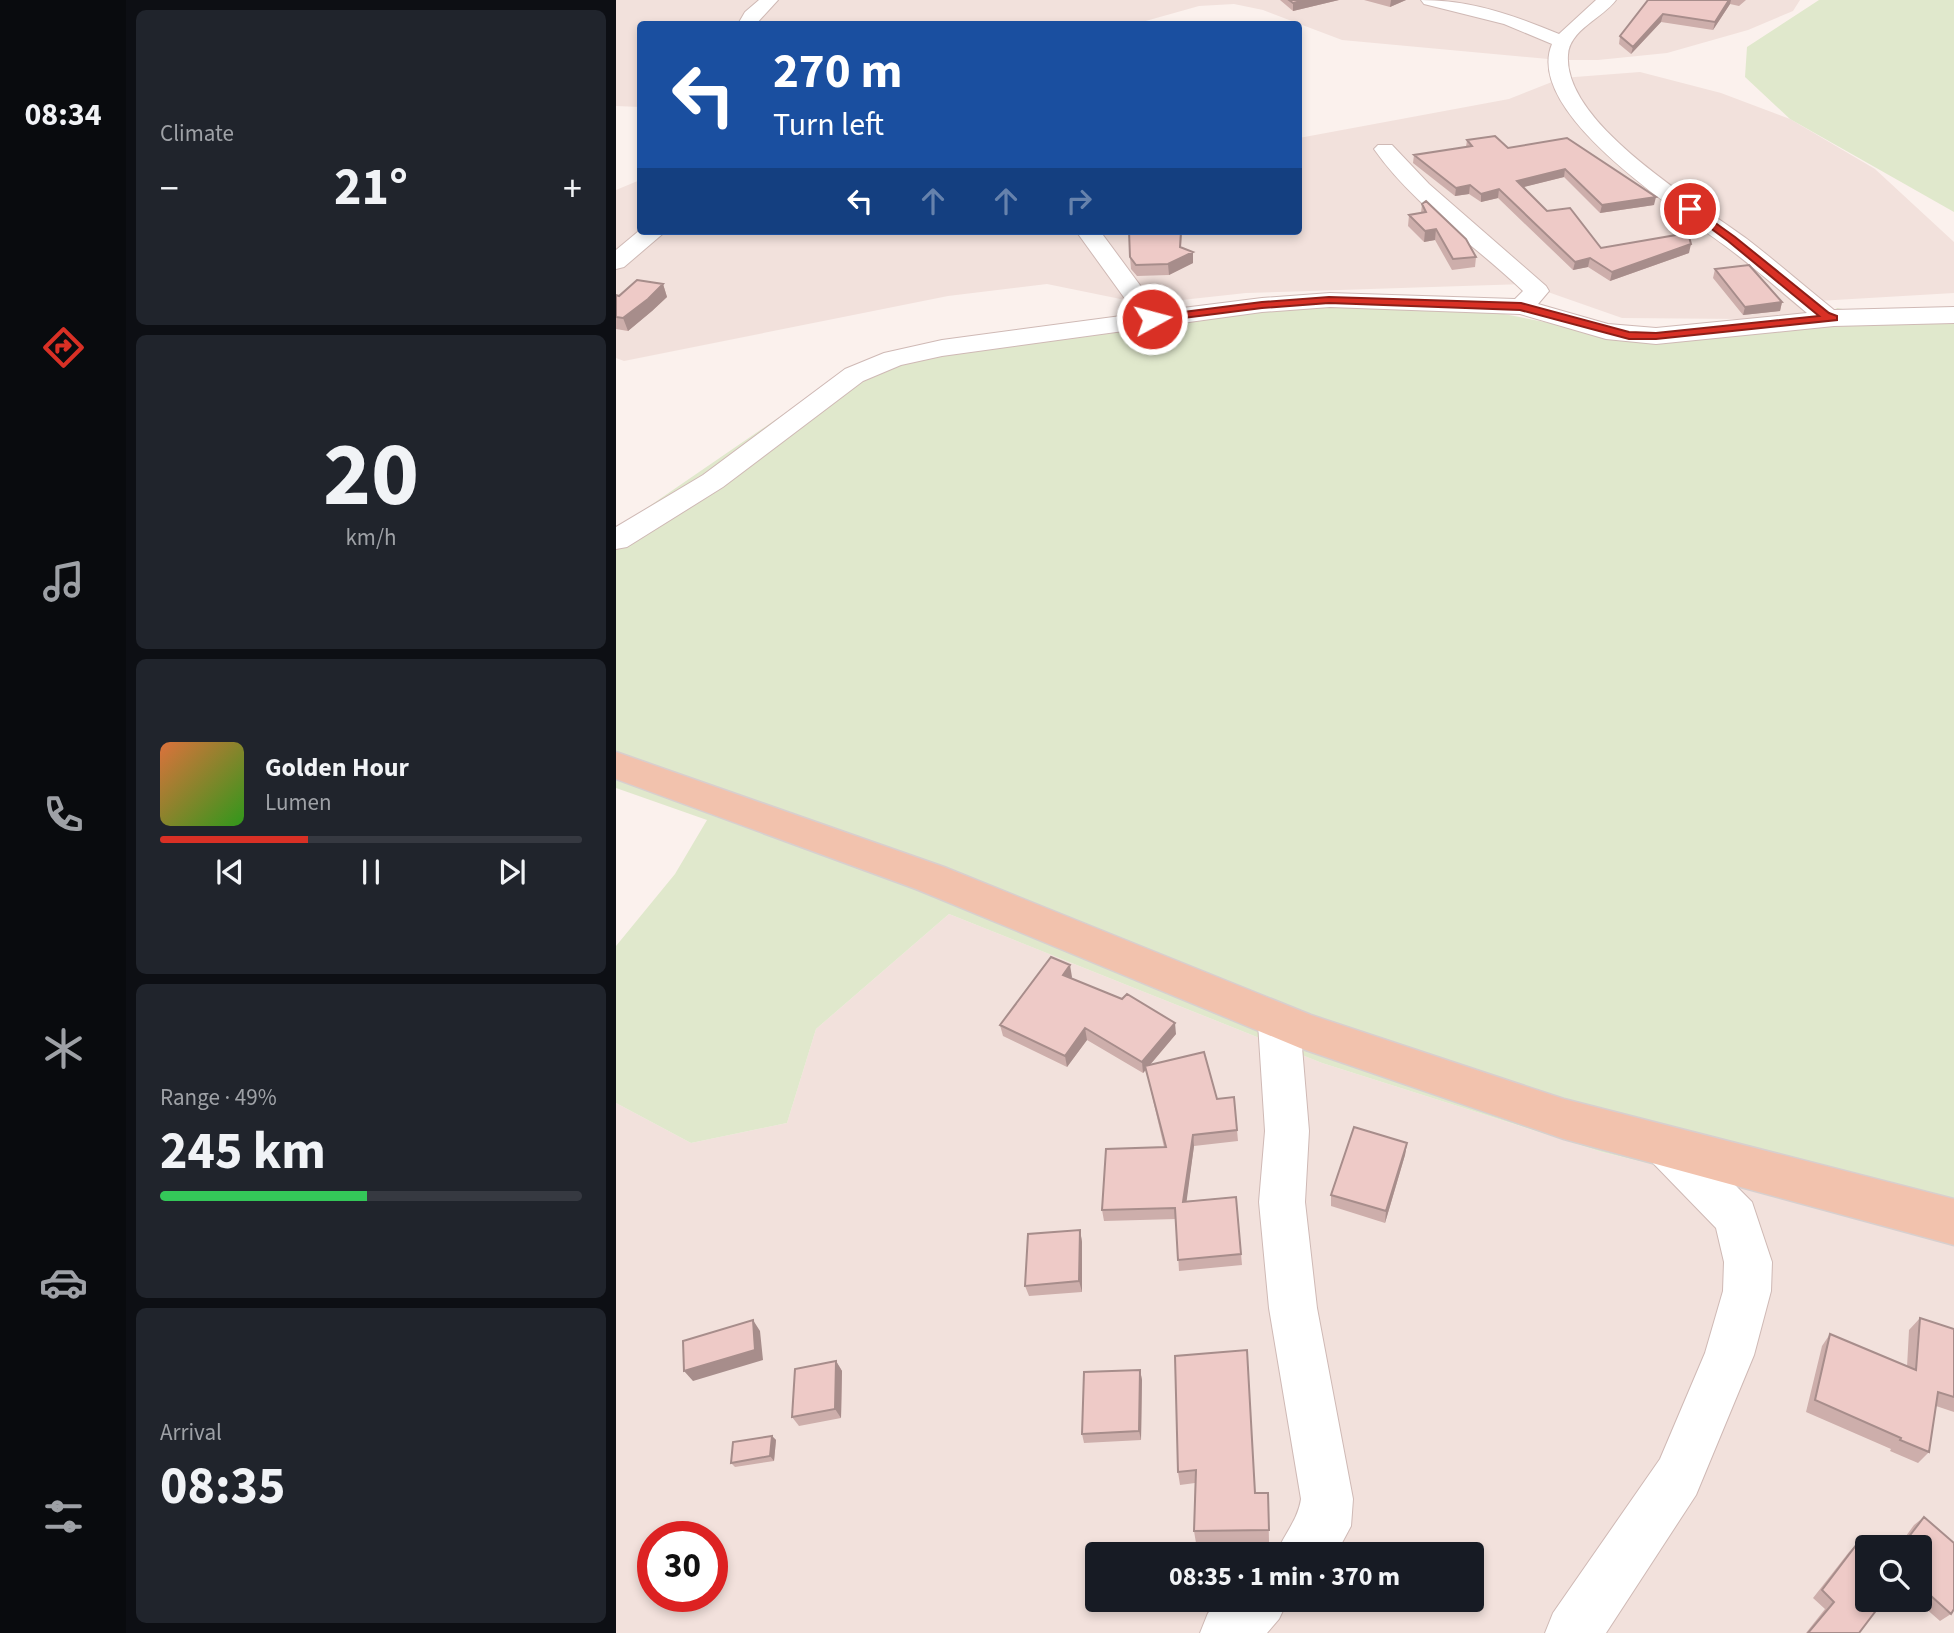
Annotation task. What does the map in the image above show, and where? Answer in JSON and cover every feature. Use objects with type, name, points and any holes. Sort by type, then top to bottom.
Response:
[{"type":"main road","points":[[616,765],[930,878],[1279,1023],[1564,1119],[1954,1222]]},
{"type":"street","points":[[748,21],[769,0]]},
{"type":"street","points":[[1430,0],[1510,20],[1563,42]]},
{"type":"street","points":[[1608,0],[1563,42],[1558,52],[1563,83],[1575,108],[1628,164],[1731,239],[1825,316],[1833,318]]},
{"type":"street","points":[[1385,149],[1405,176],[1433,203],[1537,290],[1536,295],[1521,307]]},
{"type":"street","points":[[616,262],[649,235]]},
{"type":"street","points":[[1090,235],[1152,319]]},
{"type":"street","points":[[616,540],[713,481],[840,384],[871,366],[943,348],[1262,305],[1329,300],[1521,307],[1629,335],[1656,336],[1833,318],[1954,315]]},
{"type":"street","points":[[1279,1023],[1287,1131],[1282,1202],[1293,1308],[1327,1499],[1324,1526],[1312,1542]]},
{"type":"street","points":[[1573,1633],[1678,1477],[1729,1355],[1747,1291],[1748,1262],[1736,1217],[1667,1147]]},
{"type":"street","points":[[1228,1633],[1248,1612]]},
{"type":"shaded area","points":[[616,0],[1800,0],[1793,11],[1748,30],[1667,53],[1598,60],[1559,60],[1342,40],[1302,25],[1302,21],[1292,21],[1263,10],[1234,4],[1199,6],[1146,21],[637,21],[637,107],[616,106]]},
{"type":"shaded area","points":[[1640,72],[1721,93],[1790,119],[1875,169],[1954,242],[1954,293],[1818,301],[1812,318],[1767,322],[1742,319],[1622,318],[1525,284],[1246,293],[1145,304],[1047,284],[948,296],[624,361],[616,358],[616,190],[637,181],[637,235],[1302,235],[1302,137],[1509,99],[1562,78]]},
{"type":"shaded area","points":[[949,914],[1322,1063],[1602,1152],[1954,1238],[1954,1633],[616,1633],[616,1103],[691,1143],[787,1123],[816,1029]]},
{"type":"green space","points":[[1819,0],[1954,0],[1954,212],[1790,119],[1745,77],[1747,47]]},
{"type":"green space","points":[[1322,306],[1435,307],[1504,314],[1606,334],[1830,315],[1837,308],[1855,311],[1954,311],[1954,1238],[1602,1152],[1322,1063],[949,914],[816,1029],[787,1123],[691,1143],[616,1103],[616,946],[675,874],[707,820],[616,788],[616,529],[778,418],[846,381],[938,349],[1196,317]]},
{"type":"building","points":[[1648,0],[1729,0],[1715,22],[1663,14],[1633,47],[1620,36]]},
{"type":"building","points":[[1495,136],[1508,148],[1567,138],[1656,197],[1602,205],[1565,169],[1517,181],[1547,211],[1570,208],[1601,248],[1688,233],[1691,244],[1612,272],[1590,258],[1575,262],[1499,189],[1481,194],[1470,185],[1456,188],[1414,155],[1472,146],[1467,140]]},
{"type":"building","points":[[1426,201],[1466,239],[1476,257],[1453,259],[1436,229],[1425,231],[1409,215],[1426,212],[1422,204]]},
{"type":"building","points":[[1129,235],[1181,235],[1180,247],[1193,252],[1168,264],[1136,265],[1130,257]]},
{"type":"building","points":[[1749,265],[1782,302],[1745,307],[1715,269]]},
{"type":"building","points":[[637,280],[663,284],[623,318],[616,317],[616,295],[619,296]]},
{"type":"building","points":[[1051,957],[1070,965],[1063,975],[1122,999],[1127,994],[1175,1023],[1142,1062],[1085,1028],[1065,1056],[1000,1025]]},
{"type":"building","points":[[1204,1052],[1217,1099],[1234,1097],[1237,1130],[1193,1135],[1183,1202],[1236,1197],[1241,1254],[1178,1260],[1175,1208],[1102,1210],[1106,1149],[1166,1147],[1145,1066]]},
{"type":"building","points":[[1354,1127],[1407,1143],[1386,1211],[1331,1195]]},
{"type":"building","points":[[1080,1230],[1079,1281],[1025,1286],[1028,1234]]},
{"type":"building","points":[[1920,1318],[1954,1329],[1954,1397],[1938,1392],[1929,1452],[1815,1400],[1830,1334],[1916,1370]]},
{"type":"building","points":[[753,1320],[755,1350],[684,1371],[683,1341]]},
{"type":"building","points":[[1247,1350],[1255,1493],[1268,1493],[1269,1530],[1194,1531],[1196,1470],[1178,1472],[1175,1356]]},
{"type":"building","points":[[836,1361],[835,1409],[792,1417],[795,1369]]},
{"type":"building","points":[[1140,1370],[1139,1431],[1082,1434],[1084,1372]]},
{"type":"building","points":[[772,1436],[770,1456],[731,1463],[733,1442]]},
{"type":"building","points":[[1924,1517],[1954,1543],[1954,1609],[1951,1614],[1932,1597],[1932,1535],[1910,1535]]},
{"type":"building","points":[[1855,1547],[1855,1612],[1875,1612],[1859,1633],[1808,1633],[1834,1602],[1822,1590]]},
{"type":"route","points":[[1152,319],[1262,305],[1329,300],[1445,302],[1521,307],[1606,331],[1656,336],[1833,318],[1825,316],[1690,209]]}]
